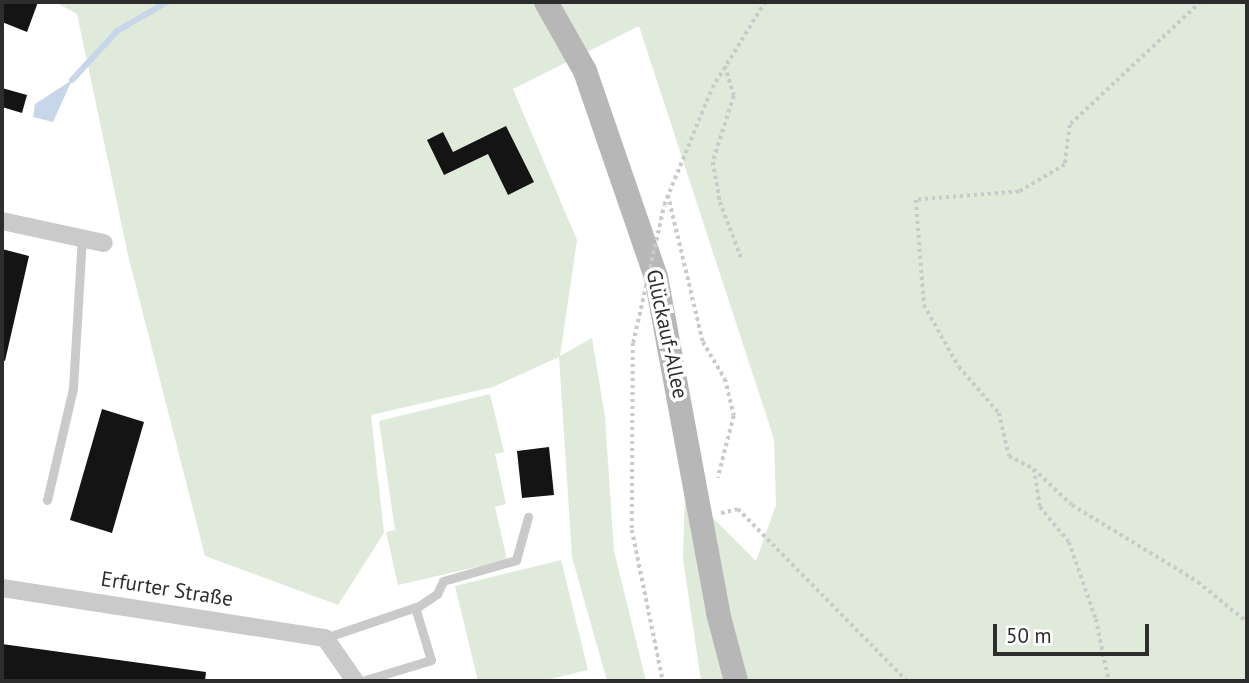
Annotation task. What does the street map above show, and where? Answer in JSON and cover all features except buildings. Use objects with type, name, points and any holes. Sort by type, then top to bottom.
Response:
[{"type":"main road","name":"Glückauf-Allee","points":[[546,2],[585,71],[656,277],[718,613],[736,681]]},
{"type":"street","points":[[2,221],[104,243]]},
{"type":"street","name":"Erfurter Straße","points":[[2,588],[326,638]]},
{"type":"street","points":[[326,638],[355,681]]},
{"type":"lane","points":[[47,500],[73,388],[82,238]]},
{"type":"lane","points":[[326,638],[415,607],[437,594],[443,580],[516,560],[527,517]]},
{"type":"lane","points":[[362,681],[431,660],[415,607]]},
{"type":"path","points":[[663,681],[632,530],[627,468],[633,343],[664,205],[724,66],[765,2]]},
{"type":"path","points":[[1201,2],[1070,125],[1065,164],[1019,192],[916,200],[924,305],[959,367],[999,413],[1009,456],[1034,470],[1072,505],[1198,582],[1247,622]]},
{"type":"path","points":[[724,66],[734,96],[713,162],[720,202],[741,257]]},
{"type":"path","points":[[668,195],[703,342],[725,379],[734,416],[717,484]]},
{"type":"path","points":[[1034,470],[1040,507],[1069,542],[1096,619],[1109,681]]},
{"type":"path","points":[[721,513],[738,509],[907,681]]},
{"type":"green space","points":[[55,2],[1247,2],[1247,681],[701,681],[683,559],[685,490],[756,561],[776,505],[774,439],[639,26],[513,89],[577,240],[560,356],[592,338],[605,417],[614,551],[646,681],[607,681],[572,557],[559,357],[493,387],[371,415],[384,533],[338,605],[205,556],[128,255],[77,14]]},
{"type":"green space","points":[[490,394],[504,452],[495,454],[506,504],[495,507],[507,560],[398,585],[386,532],[395,530],[379,421]]},
{"type":"green space","points":[[561,560],[588,670],[542,681],[478,681],[455,586]]},
{"type":"water","points":[[72,80],[53,122],[33,117],[35,104]]},
{"type":"waterway","points":[[72,80],[117,31],[167,2]]}]
